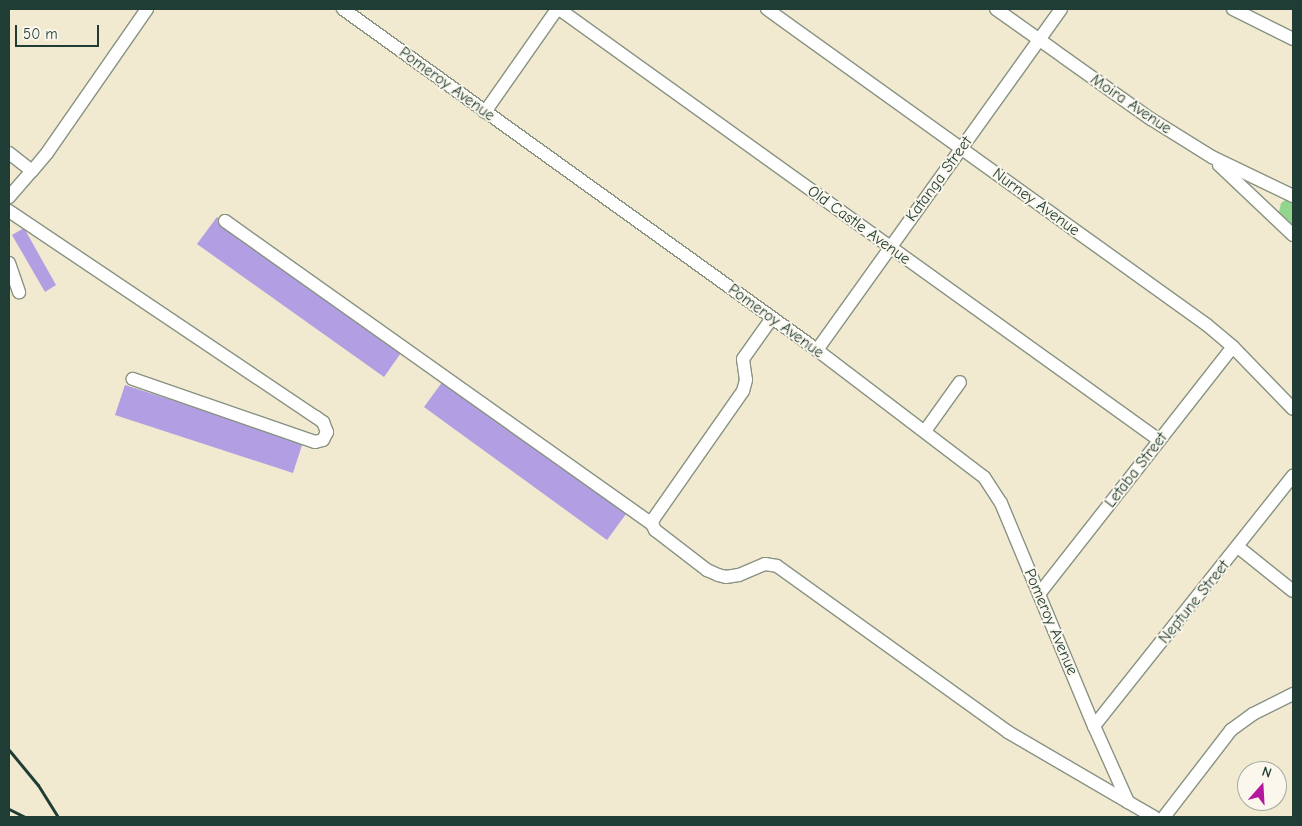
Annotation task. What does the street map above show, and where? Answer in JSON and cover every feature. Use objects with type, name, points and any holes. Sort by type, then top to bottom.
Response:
[{"type":"street","points":[[9,196],[47,153],[147,9]]},
{"type":"street","name":"Pomeroy Avenue","points":[[343,9],[817,350],[984,477],[993,488],[1128,802]]},
{"type":"street","points":[[485,112],[558,9]]},
{"type":"street","name":"Old Castle Avenue","points":[[558,9],[1159,440]]},
{"type":"street","name":"Nurney Avenue","points":[[767,9],[1207,325],[1233,347],[1293,409]]},
{"type":"street","name":"Moira Avenue","points":[[996,9],[1150,119],[1212,157],[1293,196]]},
{"type":"street","name":"Katanga Street","points":[[817,350],[1061,9]]},
{"type":"street","points":[[1233,9],[1293,39]]},
{"type":"street","points":[[9,153],[32,171]]},
{"type":"street","points":[[1212,157],[1293,236]]},
{"type":"street","points":[[1268,211],[1268,199],[1273,186]]},
{"type":"street","points":[[9,211],[316,417],[323,422],[326,432],[323,440],[315,442],[133,379]]},
{"type":"street","points":[[225,221],[652,524],[660,535],[718,575],[726,577],[739,576],[765,564],[777,566],[1008,732],[1154,817]]},
{"type":"street","points":[[9,263],[20,292]]},
{"type":"street","points":[[652,524],[660,509],[721,424],[742,391],[746,380],[743,359],[772,318]]},
{"type":"street","name":"Letaba Street","points":[[1038,594],[1233,347]]},
{"type":"street","points":[[925,431],[960,382]]},
{"type":"street","name":"Neptune Street","points":[[1094,726],[1293,476]]},
{"type":"street","points":[[1238,547],[1293,591]]},
{"type":"street","points":[[1164,817],[1231,730],[1253,714],[1293,694]]},
{"type":"green space","points":[[1287,199],[1293,201],[1293,225],[1279,212],[1281,203]]},
{"type":"building","points":[[217,217],[403,350],[384,377],[197,244]]},
{"type":"building","points":[[24,228],[56,285],[45,292],[12,235]]},
{"type":"building","points":[[443,381],[626,514],[607,540],[424,407]]},
{"type":"building","points":[[125,385],[303,442],[293,473],[115,415]]},
{"type":"railway","points":[[9,750],[38,785],[58,817]]},
{"type":"railway","points":[[9,809],[25,817]]}]
